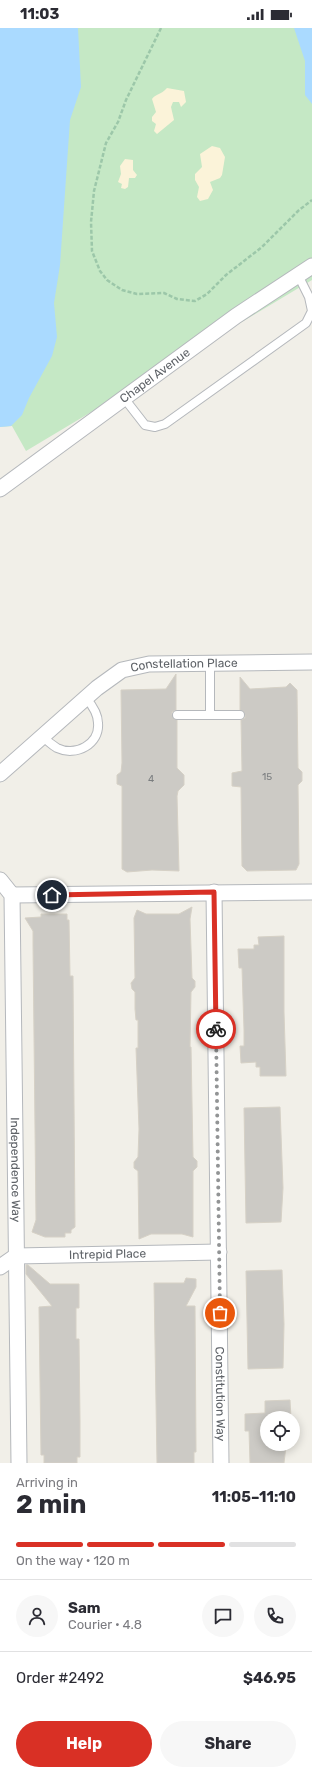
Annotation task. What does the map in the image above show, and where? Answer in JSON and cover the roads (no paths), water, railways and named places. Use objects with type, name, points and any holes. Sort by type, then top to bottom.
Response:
[{"type":"street","name":"Chapel Avenue","points":[[0,489],[236,316],[312,266]]},
{"type":"street","name":"Constellation Place","points":[[0,774],[114,674],[130,668],[149,664],[312,662]]},
{"type":"street","points":[[0,880],[12,895],[312,892]]},
{"type":"street","name":"Constitution Way","points":[[214,892],[222,1463]]},
{"type":"street","name":"Independence Way","points":[[12,895],[19,1463]]},
{"type":"street","name":"Intrepid Place","points":[[16,1256],[219,1252]]},
{"type":"street","points":[[0,1267],[16,1256]]},
{"type":"lane","points":[[124,398],[145,425],[155,426],[165,424],[306,323],[312,311],[309,297],[298,275]]},
{"type":"lane","points":[[210,663],[210,715]]},
{"type":"lane","points":[[43,736],[52,745],[65,751],[79,750],[92,742],[98,729],[98,722],[94,708],[86,698]]},
{"type":"lane","points":[[176,715],[240,715]]},
{"type":"water","points":[[0,28],[78,28],[81,87],[70,120],[60,265],[54,303],[57,337],[52,356],[29,398],[22,415],[11,426],[0,427]]},
{"type":"water","points":[[294,28],[312,28],[312,104],[305,95],[305,61]]}]
